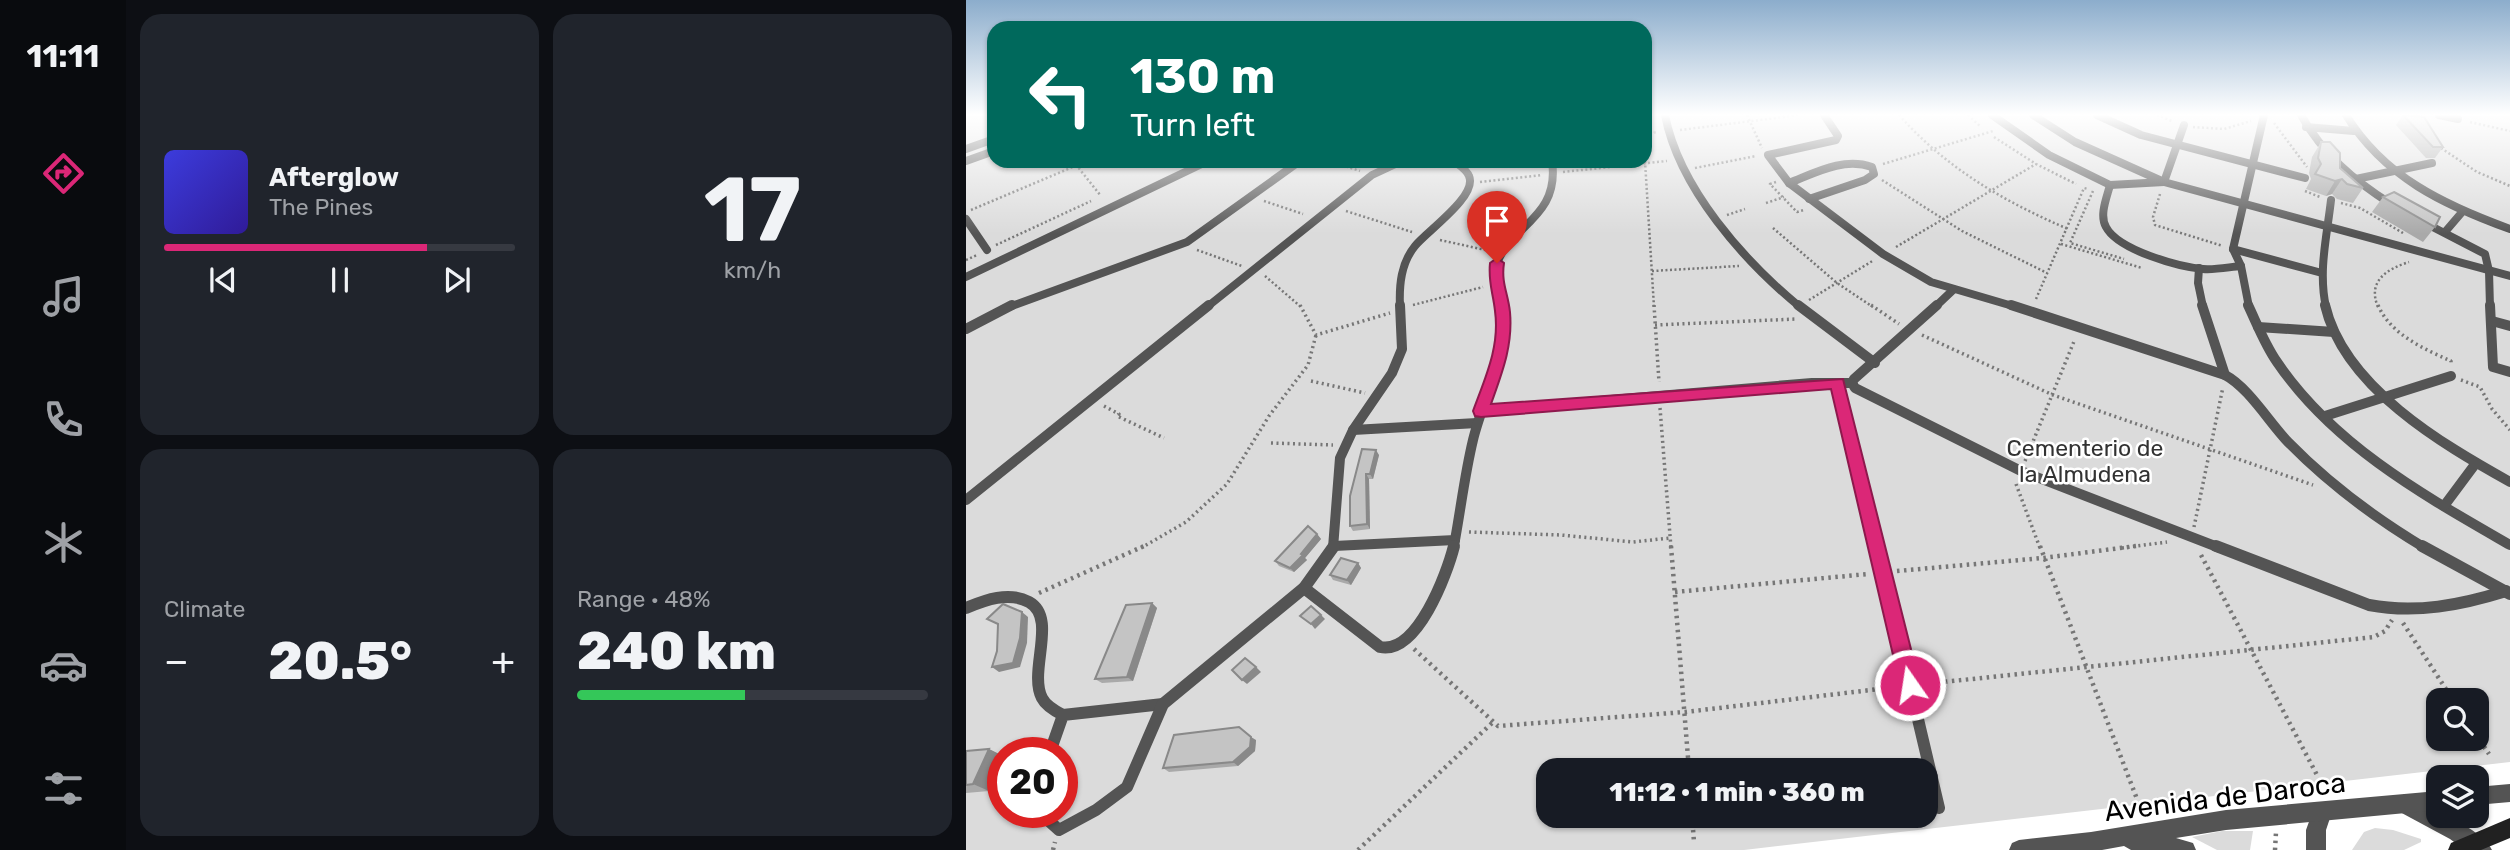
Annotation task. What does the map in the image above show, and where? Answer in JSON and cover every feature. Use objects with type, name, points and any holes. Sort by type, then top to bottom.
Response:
[{"type":"main road","points":[[2471,848],[2510,828]]},
{"type":"street","points":[[2489,795],[2510,793]]},
{"type":"street","name":"Avenida de Daroca","points":[[2019,850],[2091,842],[2226,820],[2426,801]]},
{"type":"street","points":[[2403,804],[2457,832],[2471,848]]},
{"type":"street","points":[[2316,850],[2316,830],[2322,812]]},
{"type":"street","points":[[2091,842],[2144,840],[2186,850]]},
{"type":"lane","points":[[1679,155],[1699,196],[1726,236],[1751,265],[1808,314],[1875,363]]},
{"type":"lane","points":[[2049,155],[2110,185],[2164,182]]},
{"type":"lane","points":[[2104,155],[2164,182],[2510,276]]},
{"type":"lane","points":[[2164,182],[2175,155]]},
{"type":"lane","points":[[2212,155],[2305,178]]},
{"type":"lane","points":[[2255,155],[2233,249],[2241,266],[2246,300],[2277,362],[2325,416],[2368,456],[2407,485],[2510,545]]},
{"type":"lane","points":[[2326,155],[2403,211]]},
{"type":"lane","points":[[2375,155],[2395,172],[2463,211],[2510,229]]},
{"type":"lane","points":[[1768,156],[1788,183],[1883,254],[1931,282],[1953,290],[1967,290],[2225,375],[2236,382],[2287,440],[2356,500],[2440,557],[2508,593]]},
{"type":"lane","points":[[1788,183],[1843,165],[1862,162],[1873,170],[1865,180],[1809,199]]},
{"type":"lane","points":[[2356,179],[2432,163]]},
{"type":"lane","points":[[966,277],[1193,168]]},
{"type":"lane","points":[[966,329],[1020,301],[1157,255],[1187,242],[1291,168]]},
{"type":"lane","points":[[966,500],[1372,175],[1387,168]]},
{"type":"lane","points":[[1078,820],[1127,787],[1163,704],[1304,588],[1334,545],[1338,470],[1345,445],[1392,373],[1402,349],[1399,285],[1401,274],[1414,247],[1467,195],[1471,183],[1469,174],[1462,168]]},
{"type":"lane","points":[[1304,588],[1380,647],[1390,649],[1404,640],[1442,588],[1456,536],[1477,423],[1502,354],[1503,311],[1495,285],[1495,269],[1503,254],[1531,223],[1550,196],[1556,173],[1554,168]]},
{"type":"lane","points":[[2110,185],[2104,218],[2110,233],[2136,249],[2199,268],[2241,266]]},
{"type":"lane","points":[[2331,200],[2322,273],[2326,312],[2334,331],[2365,376],[2414,421],[2476,463],[2510,482]]},
{"type":"lane","points":[[2445,232],[2463,211]]},
{"type":"lane","points":[[2413,216],[2480,249],[2488,260],[2493,367],[2510,372]]},
{"type":"lane","points":[[966,219],[987,250]]},
{"type":"lane","points":[[2233,249],[2322,273]]},
{"type":"lane","points":[[2199,268],[2197,283],[2206,322],[2224,362],[2225,375]]},
{"type":"lane","points":[[1481,411],[1852,383],[1953,290]]},
{"type":"lane","points":[[2492,321],[2510,326]]},
{"type":"lane","points":[[2258,327],[2334,331]]},
{"type":"lane","points":[[2325,416],[2451,376]]},
{"type":"lane","points":[[1838,383],[1940,808]]},
{"type":"lane","points":[[1852,383],[1862,393],[2021,471],[2369,605],[2395,610],[2474,602],[2508,593]]},
{"type":"lane","points":[[1353,430],[1477,423]]},
{"type":"lane","points":[[2444,506],[2476,463]]},
{"type":"lane","points":[[1334,545],[1456,536]]},
{"type":"lane","points":[[966,608],[986,600],[1009,596],[1028,600],[1043,619],[1036,667],[1038,690],[1043,700],[1063,715],[1163,704]]},
{"type":"lane","points":[[1055,737],[1063,715]]},
{"type":"path","points":[[1873,170],[1917,155]]},
{"type":"path","points":[[1938,155],[1991,192],[2068,229]]},
{"type":"path","points":[[2299,155],[2307,164],[2303,190],[2360,208],[2406,235]]},
{"type":"path","points":[[2452,155],[2477,172],[2510,186]]},
{"type":"path","points":[[1686,170],[1768,156]]},
{"type":"path","points":[[1652,161],[1681,159]]},
{"type":"path","points":[[1798,306],[2036,164]]},
{"type":"path","points":[[966,212],[1070,168]]},
{"type":"path","points":[[966,260],[1101,196],[1079,168]]},
{"type":"path","points":[[1350,168],[1372,175]]},
{"type":"path","points":[[1471,183],[1596,168]]},
{"type":"path","points":[[1645,168],[1670,538],[1688,758]]},
{"type":"path","points":[[1873,170],[1941,221],[1998,252],[2047,273]]},
{"type":"path","points":[[2164,182],[2153,218],[2155,225],[2233,249]]},
{"type":"path","points":[[2031,311],[2084,188],[2088,189]]},
{"type":"path","points":[[1252,197],[1318,218]]},
{"type":"path","points":[[1766,203],[1785,197],[1797,212],[1802,211]]},
{"type":"path","points":[[1459,205],[1531,223]]},
{"type":"path","points":[[1728,215],[1745,209]]},
{"type":"path","points":[[1345,211],[1424,236],[1503,254]]},
{"type":"path","points":[[1773,228],[1837,283],[1910,330],[2053,395],[2316,486]]},
{"type":"path","points":[[1028,600],[1055,584],[1149,546],[1203,509],[1244,461],[1273,410],[1314,356],[1316,335],[1307,315],[1287,291],[1262,274],[1195,249],[1187,242]]},
{"type":"path","points":[[2061,244],[2147,269]]},
{"type":"path","points":[[2413,261],[2390,267],[2381,273],[2375,283],[2376,302],[2396,330],[2417,345],[2451,360],[2451,376],[2480,387],[2492,410],[2510,430]]},
{"type":"path","points":[[1652,271],[1751,265]]},
{"type":"path","points":[[1316,335],[1401,309],[1495,285]]},
{"type":"path","points":[[1655,325],[1797,319],[1808,314]]},
{"type":"path","points":[[2079,327],[2015,481],[2137,799]]},
{"type":"path","points":[[2225,375],[2192,537],[2317,775]]},
{"type":"path","points":[[1311,381],[1377,396]]},
{"type":"path","points":[[1092,400],[1119,414],[1117,416],[1164,438]]},
{"type":"path","points":[[1271,443],[1345,445]]},
{"type":"path","points":[[1456,536],[1561,535],[1633,542],[1670,538]]},
{"type":"path","points":[[1675,592],[2043,558],[2192,537]]},
{"type":"path","points":[[1404,640],[1498,726],[1685,712],[1910,685],[2374,637],[2389,628],[2395,610]]},
{"type":"path","points":[[2395,610],[2445,688]]},
{"type":"path","points":[[1358,850],[1493,722]]},
{"type":"path","points":[[1693,828],[1694,842]]},
{"type":"green space","name":"Cementerio de la Almudena","points":[[966,155],[987,155],[987,168],[1652,168],[1652,155],[2510,155],[2510,762],[2426,765],[2426,772],[1938,828],[1938,758],[1536,758],[1536,828],[1936,828],[1744,850],[966,850]]},
{"type":"green space","points":[[2375,828],[2393,830],[2421,839],[2421,842],[2404,850],[2352,850],[2364,832]]},
{"type":"green space","points":[[2222,831],[2253,831],[2250,850],[2217,850],[2192,837]]},
{"type":"building","points":[[2319,155],[2340,155],[2340,168],[2363,188],[2347,184],[2342,179],[2335,181],[2315,174],[2321,164]]},
{"type":"building","points":[[2394,192],[2440,217],[2435,227],[2383,197]]},
{"type":"building","points":[[1362,449],[1376,450],[1370,474],[1366,474],[1367,524],[1350,526],[1350,496]]},
{"type":"building","points":[[1308,526],[1317,534],[1301,554],[1303,555],[1290,568],[1275,561]]},
{"type":"building","points":[[1341,558],[1358,563],[1347,580],[1330,575]]},
{"type":"building","points":[[1152,603],[1127,677],[1095,679],[1126,605]]},
{"type":"building","points":[[1003,604],[1022,612],[1020,638],[1013,663],[992,667],[997,651],[998,624],[987,619]]},
{"type":"building","points":[[1311,606],[1321,615],[1311,624],[1300,616]]},
{"type":"building","points":[[1245,658],[1256,667],[1242,680],[1232,670]]},
{"type":"building","points":[[1239,727],[1251,737],[1250,747],[1233,762],[1163,768],[1174,735]]},
{"type":"building","points":[[987,749],[973,784],[966,785],[966,751]]},
{"type":"route","points":[[1497,263],[1495,282],[1503,311],[1502,354],[1481,411],[1838,383],[1910,685]]}]
